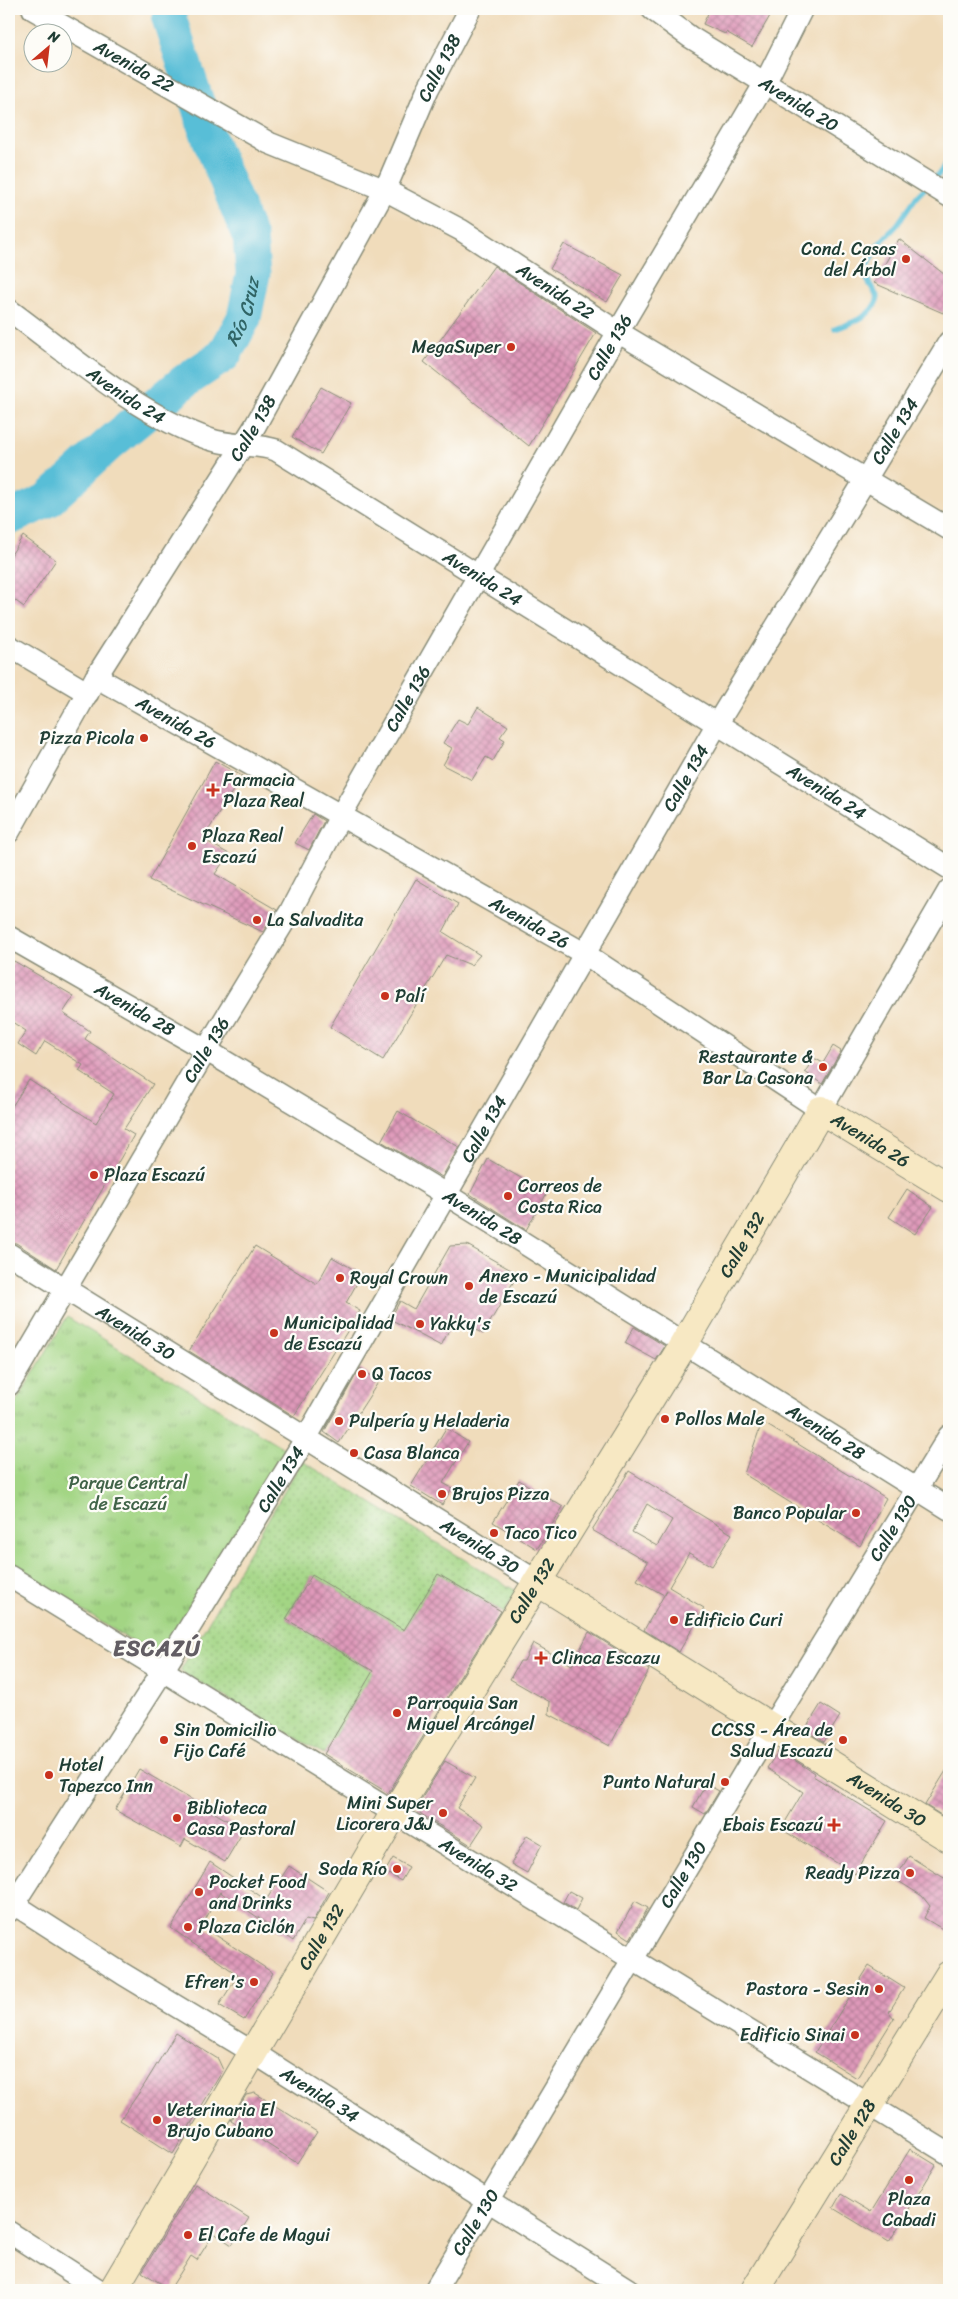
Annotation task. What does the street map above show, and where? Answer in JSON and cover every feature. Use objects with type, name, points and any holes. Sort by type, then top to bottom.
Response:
[{"type":"main road","name":"Avenida 26","points":[[820,1110],[949,1188]]},
{"type":"main road","name":"Calle 132","points":[[113,2290],[395,1812],[684,1344],[820,1110]]},
{"type":"main road","name":"Avenida 30","points":[[538,1582],[949,1838]]},
{"type":"main road","name":"Calle 128","points":[[755,2290],[949,1976]]},
{"type":"street","name":"Avenida 22","points":[[33,9],[269,143],[385,190],[462,230],[618,332],[949,529]]},
{"type":"street","name":"Calle 138","points":[[9,832],[92,685],[255,426],[385,190],[428,89],[470,9]]},
{"type":"street","name":"Avenida 20","points":[[652,9],[690,37],[949,196]]},
{"type":"street","name":"Calle 136","points":[[9,1385],[64,1289],[290,912],[341,816],[618,332],[765,83],[802,9]]},
{"type":"street","name":"Avenida 24","points":[[9,310],[112,386],[162,418],[212,440],[276,450],[949,868]]},
{"type":"street","name":"Calle 134","points":[[10,1905],[162,1672],[306,1438],[717,724],[949,342]]},
{"type":"street","name":"Avenida 26","points":[[9,646],[92,685],[341,816],[585,954],[820,1110]]},
{"type":"street","name":"Calle 132","points":[[820,1110],[949,890]]},
{"type":"street","name":"Avenida 28","points":[[9,937],[206,1050],[447,1195],[949,1509]]},
{"type":"street","name":"Avenida 30","points":[[9,1254],[538,1582]]},
{"type":"street","name":"Calle 130","points":[[435,2290],[772,1726],[949,1436]]},
{"type":"street","name":"Avenida 32","points":[[9,1576],[162,1672],[395,1812],[949,2154]]},
{"type":"street","name":"Avenida 34","points":[[10,1905],[254,2053],[629,2290]]},
{"type":"street","points":[[9,2232],[99,2290]]},
{"type":"green space","name":"Parque Central de Escazú","points":[[67,1317],[292,1453],[165,1661],[9,1566],[9,1414]]},
{"type":"green space","points":[[302,1461],[516,1591],[504,1613],[438,1574],[404,1630],[312,1575],[286,1619],[373,1671],[324,1754],[180,1671]]},
{"type":"building","points":[[710,9],[774,9],[752,47],[726,32],[725,34],[703,24]]},
{"type":"building","name":"Cond. Casas del Árbol","points":[[899,239],[949,278],[949,301],[943,313],[874,283]]},
{"type":"building","points":[[564,244],[623,275],[607,302],[550,269]]},
{"type":"building","name":"MegaSuper","points":[[494,266],[596,333],[529,446],[424,362]]},
{"type":"building","points":[[321,387],[351,403],[321,454],[292,437]]},
{"type":"building","points":[[23,536],[56,560],[24,607],[9,596],[9,558]]},
{"type":"building","points":[[478,707],[508,726],[500,737],[505,740],[493,761],[486,757],[472,780],[443,765],[452,748],[443,743],[458,719],[468,724]]},
{"type":"building","name":"Plaza Real Escazú","points":[[215,761],[242,776],[203,839],[229,854],[215,874],[277,910],[263,932],[149,880]]},
{"type":"building","points":[[313,814],[324,821],[309,850],[295,843]]},
{"type":"building","name":"Palí","points":[[416,879],[458,904],[443,932],[480,955],[471,965],[446,955],[383,1060],[330,1027]]},
{"type":"building","points":[[14,961],[74,996],[63,1013],[90,1031],[85,1039],[153,1084],[124,1129],[134,1135],[56,1269],[16,1243],[9,1242],[9,1111],[29,1080],[96,1123],[114,1094],[79,1071],[83,1065],[45,1041],[36,1056],[18,1044],[26,1031],[9,1020],[9,969]]},
{"type":"building","name":"Restaurante & Bar La Casona","points":[[833,1046],[841,1051],[822,1084],[805,1072],[814,1058],[823,1063]]},
{"type":"building","points":[[398,1111],[459,1147],[442,1177],[381,1141]]},
{"type":"building","name":"Correos de Costa Rica","points":[[488,1159],[547,1193],[526,1230],[470,1194]]},
{"type":"building","points":[[907,1189],[933,1207],[915,1234],[889,1217]]},
{"type":"building","name":"Anexo - Municipalidad de Escazú","points":[[467,1245],[518,1274],[483,1334],[455,1318],[441,1346],[390,1319],[400,1301],[414,1309],[450,1246]]},
{"type":"building","name":"Municipalidad de Escazú","points":[[255,1246],[317,1284],[332,1257],[362,1274],[346,1303],[360,1311],[294,1416],[189,1351]]},
{"type":"building","points":[[634,1327],[665,1346],[656,1360],[625,1343]]},
{"type":"building","points":[[360,1368],[379,1381],[339,1443],[324,1432]]},
{"type":"building","points":[[762,1422],[886,1498],[860,1546],[744,1474]]},
{"type":"building","points":[[446,1428],[468,1442],[443,1483],[452,1488],[442,1505],[411,1486]]},
{"type":"building","points":[[629,1471],[732,1534],[712,1566],[689,1553],[669,1587],[704,1608],[679,1652],[644,1630],[667,1590],[664,1595],[637,1580],[648,1562],[592,1530]],"holes":[[[647,1504],[672,1520],[657,1546],[632,1532]]]},
{"type":"building","points":[[519,1480],[563,1507],[537,1549],[493,1522]]},
{"type":"building","name":"Parroquia San Miguel Arcángel","points":[[438,1574],[501,1611],[388,1793],[324,1754],[373,1671],[286,1619],[312,1575],[404,1630]]},
{"type":"building","points":[[589,1632],[649,1670],[610,1746],[549,1714],[550,1702],[510,1679],[520,1661],[524,1661],[533,1643],[572,1665]]},
{"type":"building","points":[[821,1704],[840,1716],[824,1742],[805,1730]]},
{"type":"building","name":"Ebais Escazú","points":[[779,1750],[814,1773],[813,1776],[887,1821],[855,1874],[781,1829],[803,1792],[767,1768]]},
{"type":"building","points":[[445,1761],[475,1778],[457,1808],[484,1825],[471,1845],[421,1814],[417,1806]]},
{"type":"building","points":[[949,1766],[949,1820],[925,1805]]},
{"type":"building","name":"Biblioteca Casa Pastoral","points":[[139,1769],[244,1830],[225,1862],[185,1839],[181,1847],[115,1810]]},
{"type":"building","points":[[706,1784],[719,1791],[705,1814],[693,1807]]},
{"type":"building","points":[[527,1835],[542,1844],[527,1873],[511,1864]]},
{"type":"building","points":[[909,1856],[949,1881],[949,1933],[924,1918],[930,1906],[922,1896],[895,1879]]},
{"type":"building","name":"Soda Río","points":[[393,1858],[409,1867],[401,1881],[385,1872]]},
{"type":"building","name":"Plaza Ciclón","points":[[210,1862],[266,1900],[289,1866],[329,1892],[313,1921],[306,1919],[293,1941],[220,1892],[202,1926],[273,1973],[244,2020],[219,2005],[238,1975],[171,1928]]},
{"type":"building","points":[[569,1891],[582,1898],[576,1910],[563,1902]]},
{"type":"building","points":[[635,1901],[648,1908],[630,1939],[618,1931]]},
{"type":"building","name":"Edificio Sinai","points":[[869,1966],[904,1988],[889,2012],[894,2018],[857,2078],[815,2052]]},
{"type":"building","points":[[176,2033],[218,2059],[223,2070],[173,2154],[120,2120]]},
{"type":"building","points":[[255,2093],[317,2132],[297,2163],[231,2121],[246,2095]]},
{"type":"building","name":"Plaza Cabadi","points":[[910,2149],[936,2165],[889,2242],[833,2208],[841,2194],[871,2212]]},
{"type":"building","points":[[195,2184],[249,2218],[232,2245],[214,2233],[197,2260],[191,2256],[170,2289],[142,2272]]},
{"type":"waterway","name":"Río Cruz","points":[[9,518],[48,500],[109,444],[185,381],[224,355],[244,318],[253,274],[250,238],[209,138],[169,18],[170,9]]},
{"type":"waterway","points":[[835,329],[861,318],[875,305],[878,298],[865,276],[867,266],[878,245],[897,225],[917,196],[939,174],[949,159]]},
{"type":"place","name":"Cond. Casas del Árbol","points":[[906,259]]},
{"type":"place","name":"MegaSuper","points":[[511,347]]},
{"type":"place","name":"Pizza Picola","points":[[144,738]]},
{"type":"place","name":"Farmacia Plaza Real","points":[[213,790]]},
{"type":"place","name":"Plaza Real Escazú","points":[[192,846]]},
{"type":"place","name":"La Salvadita","points":[[257,920]]},
{"type":"place","name":"Palí","points":[[385,996]]},
{"type":"place","name":"Restaurante & Bar La Casona","points":[[823,1067]]},
{"type":"place","name":"Plaza Escazú","points":[[94,1175]]},
{"type":"place","name":"Correos de Costa Rica","points":[[508,1196]]},
{"type":"place","name":"Royal Crown","points":[[340,1278]]},
{"type":"place","name":"Anexo - Municipalidad de Escazú","points":[[469,1286]]},
{"type":"place","name":"Yakky's","points":[[420,1324]]},
{"type":"place","name":"Municipalidad de Escazú","points":[[274,1333]]},
{"type":"place","name":"Q Tacos","points":[[362,1374]]},
{"type":"place","name":"Pollos Male","points":[[665,1419]]},
{"type":"place","name":"Pulpería y Heladeria","points":[[339,1421]]},
{"type":"place","name":"Casa Blanca","points":[[354,1453]]},
{"type":"place","name":"Brujos Pizza","points":[[442,1494]]},
{"type":"place","name":"Banco Popular","points":[[856,1513]]},
{"type":"place","name":"Taco Tico","points":[[494,1533]]},
{"type":"place","name":"Edificio Curi","points":[[674,1620]]},
{"type":"place","name":"Clinca Escazu","points":[[541,1658]]},
{"type":"place","name":"Parroquia San Miguel Arcángel","points":[[397,1713]]},
{"type":"place","name":"Sin Domicilio Fijo Café","points":[[164,1740]]},
{"type":"place","name":"CCSS - Área de Salud Escazú","points":[[843,1740]]},
{"type":"place","name":"Hotel Tapezco Inn","points":[[49,1775]]},
{"type":"place","name":"Punto Natural","points":[[725,1782]]},
{"type":"place","name":"Mini Super Licorera J&J","points":[[443,1813]]},
{"type":"place","name":"Biblioteca Casa Pastoral","points":[[177,1818]]},
{"type":"place","name":"Ebais Escazú","points":[[834,1825]]},
{"type":"place","name":"Soda Río","points":[[397,1869]]},
{"type":"place","name":"Ready Pizza","points":[[910,1873]]},
{"type":"place","name":"Pocket Food and Drinks","points":[[199,1892]]},
{"type":"place","name":"Plaza Ciclón","points":[[188,1927]]},
{"type":"place","name":"Efren's","points":[[254,1982]]},
{"type":"place","name":"Pastora - Sesin","points":[[879,1989]]},
{"type":"place","name":"Edificio Sinai","points":[[855,2035]]},
{"type":"place","name":"Veterinaria El Brujo Cubano","points":[[157,2120]]},
{"type":"place","name":"Plaza Cabadi","points":[[909,2180]]},
{"type":"place","name":"El Cafe de Magui","points":[[188,2235]]},
{"type":"district","name":"ESCAZÚ","points":[[157,1648]]}]
